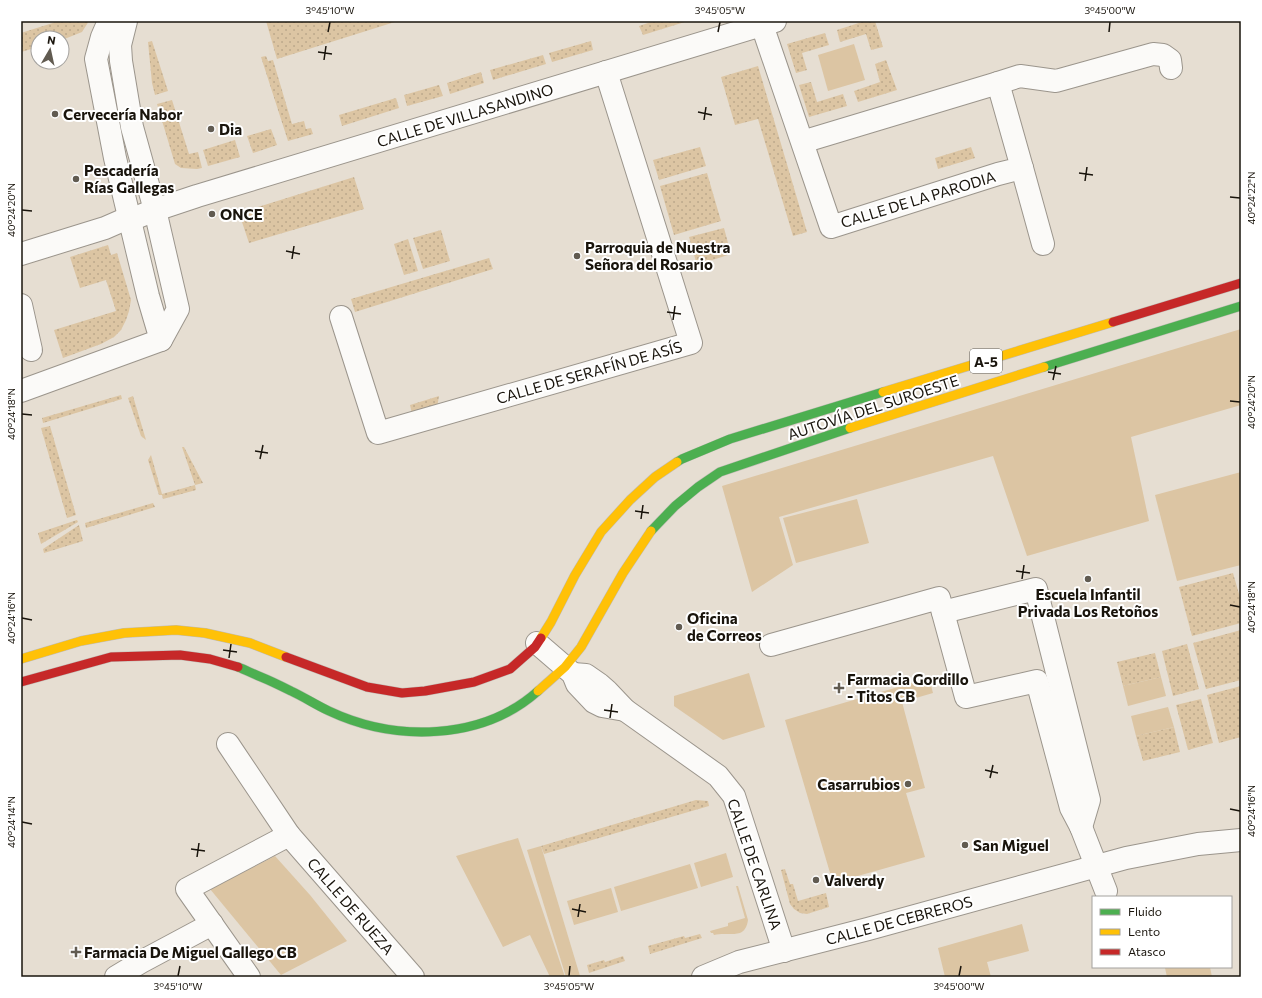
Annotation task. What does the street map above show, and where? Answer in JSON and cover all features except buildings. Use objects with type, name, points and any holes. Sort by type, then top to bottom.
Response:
[{"type":"highway","name":"AUTOVÍA DEL SUROESTE","points":[[21,659],[80,641],[124,632],[176,630],[205,633],[250,642],[367,687],[402,693],[425,691],[474,682],[510,669],[534,647],[551,622],[575,574],[601,532],[630,500],[655,477],[682,459],[730,439],[1241,283]]},
{"type":"highway","name":"AUTOVÍA DEL SUROESTE","points":[[21,682],[111,657],[180,655],[210,659],[241,668],[354,721],[378,728],[409,732],[454,730],[491,719],[511,711],[569,671],[623,573],[654,527],[698,487],[720,472],[855,426],[1241,306]]},
{"type":"street","points":[[109,21],[102,37],[96,59],[115,158],[148,296],[161,340]]},
{"type":"street","points":[[21,391],[161,340],[178,310],[155,210],[132,127],[120,45],[126,21]]},
{"type":"street","name":"CALLE DE VILLASANDINO","points":[[21,254],[105,228],[121,221],[130,220],[197,196],[769,23]]},
{"type":"street","name":"CALLE DE LA PARODIA","points":[[769,23],[802,142],[831,227],[998,174],[1022,168]]},
{"type":"street","points":[[802,142],[1020,76],[1056,81],[1153,54],[1170,60],[1171,68]]},
{"type":"street","points":[[96,59],[104,65],[112,78],[117,103],[132,127]]},
{"type":"street","name":"CALLE DE SERAFÍN DE ASÍS","points":[[341,317],[378,433],[691,343],[606,72]]},
{"type":"street","points":[[998,83],[1043,244]]},
{"type":"street","points":[[21,305],[24,347]]},
{"type":"street","points":[[943,612],[1036,589],[1089,800],[1081,827]]},
{"type":"street","points":[[771,645],[939,598],[966,697],[1037,681],[1071,808],[1081,827],[1106,891]]},
{"type":"street","name":"CALLE DE CARLINA","points":[[537,643],[569,671],[586,675],[599,684],[608,691],[625,710],[718,776],[734,796],[784,951]]},
{"type":"street","name":"CALLE DE RUEZA","points":[[228,744],[289,835],[413,977]]},
{"type":"street","points":[[249,977],[187,889],[289,835]]},
{"type":"street","name":"CALLE DE CEBREROS","points":[[703,977],[739,962],[1126,858],[1198,844],[1241,840]]},
{"type":"street","points":[[116,977],[212,924]]},
{"type":"shaded area","points":[[59,21],[89,21],[82,32],[70,37],[70,30],[30,30]]},
{"type":"shaded area","points":[[266,21],[398,21],[277,59]]},
{"type":"shaded area","points":[[654,21],[688,21],[643,35],[639,26]]},
{"type":"shaded area","points":[[865,21],[875,21],[883,47],[871,50],[866,34],[840,42],[837,30]]},
{"type":"shaded area","points":[[30,30],[30,49],[21,52],[21,33]]},
{"type":"shaded area","points":[[825,33],[829,45],[802,53],[807,70],[796,73],[787,44]]},
{"type":"shaded area","points":[[152,41],[168,91],[155,95],[152,83],[148,42]]},
{"type":"shaded area","points":[[591,41],[593,50],[552,62],[549,53]]},
{"type":"shaded area","points":[[854,44],[865,80],[828,91],[818,55]]},
{"type":"shaded area","points":[[543,55],[546,64],[493,80],[490,70]]},
{"type":"shaded area","points":[[266,56],[268,61],[273,60],[292,124],[304,121],[306,129],[311,128],[313,134],[288,141],[261,57]]},
{"type":"shaded area","points":[[886,60],[897,90],[858,102],[854,91],[880,82],[875,64]]},
{"type":"shaded area","points":[[758,66],[807,232],[793,236],[758,119],[735,125],[721,77]]},
{"type":"shaded area","points":[[481,72],[484,83],[450,94],[447,83]]},
{"type":"shaded area","points":[[811,82],[817,102],[843,94],[847,106],[809,117],[799,85]]},
{"type":"shaded area","points":[[439,85],[443,96],[407,106],[404,95]]},
{"type":"shaded area","points":[[396,98],[399,108],[342,126],[339,115]]},
{"type":"shaded area","points":[[172,100],[189,154],[198,152],[202,168],[181,168],[175,164],[157,104]]},
{"type":"shaded area","points":[[271,129],[277,145],[253,153],[247,136]]},
{"type":"shaded area","points":[[235,140],[240,157],[208,166],[203,150]]},
{"type":"shaded area","points":[[700,147],[706,166],[659,180],[653,160]]},
{"type":"shaded area","points":[[971,147],[975,158],[938,169],[935,158]]},
{"type":"shaded area","points":[[707,173],[721,221],[674,235],[660,186]]},
{"type":"shaded area","points":[[354,177],[364,209],[249,243],[239,213]]},
{"type":"shaded area","points":[[724,228],[731,254],[697,265],[689,237]]},
{"type":"shaded area","points":[[441,230],[450,261],[423,269],[413,238]]},
{"type":"shaded area","points":[[408,239],[418,271],[404,275],[394,244]]},
{"type":"shaded area","points":[[108,245],[111,255],[117,253],[131,300],[126,320],[121,330],[114,337],[101,344],[63,358],[54,330],[116,311],[106,280],[80,288],[70,257]]},
{"type":"shaded area","points":[[489,258],[493,269],[355,312],[351,299]]},
{"type":"shaded area","points":[[1241,329],[1241,405],[1131,437],[1149,521],[1027,556],[993,456],[779,517],[793,565],[752,592],[722,486]]},
{"type":"shaded area","points":[[121,395],[122,399],[43,423],[42,418]]},
{"type":"shaded area","points":[[133,396],[146,440],[141,436],[128,398]]},
{"type":"shaded area","points":[[439,396],[437,408],[412,414],[410,405]]},
{"type":"shaded area","points":[[50,426],[76,515],[67,518],[41,428]]},
{"type":"shaded area","points":[[182,447],[184,447],[203,483],[195,485]]},
{"type":"shaded area","points":[[151,455],[162,494],[195,485],[196,490],[163,499],[162,495],[159,495],[148,460]]},
{"type":"shaded area","points":[[1241,472],[1241,565],[1177,581],[1155,495]]},
{"type":"shaded area","points":[[857,499],[869,543],[796,563],[783,518]]},
{"type":"shaded area","points":[[153,503],[155,507],[86,528],[85,523]]},
{"type":"shaded area","points":[[77,520],[78,522],[41,544],[38,533]]},
{"type":"shaded area","points":[[79,525],[83,541],[44,553],[43,549]]},
{"type":"shaded area","points":[[1233,573],[1241,601],[1241,623],[1192,636],[1179,587]]},
{"type":"shaded area","points":[[1241,630],[1241,680],[1206,689],[1193,643]]},
{"type":"shaded area","points":[[1187,644],[1199,689],[1173,696],[1162,651]]},
{"type":"shaded area","points":[[1155,653],[1161,677],[1123,686],[1117,662]]},
{"type":"shaded area","points":[[749,673],[765,727],[723,740],[674,706],[674,696]]},
{"type":"shaded area","points":[[1161,677],[1166,696],[1128,706],[1123,686]]},
{"type":"shaded area","points":[[929,678],[933,693],[902,702],[925,788],[906,793],[925,857],[833,883],[785,720]]},
{"type":"shaded area","points":[[1241,686],[1241,737],[1219,743],[1207,695]]},
{"type":"shaded area","points":[[1201,699],[1213,743],[1188,750],[1176,705]]},
{"type":"shaded area","points":[[1168,707],[1174,727],[1136,736],[1131,716]]},
{"type":"shaded area","points":[[1174,727],[1180,752],[1143,761],[1136,736]]},
{"type":"shaded area","points":[[696,800],[708,801],[709,806],[544,854],[541,846]]},
{"type":"shaded area","points":[[518,838],[565,977],[550,977],[530,935],[503,947],[456,856]]},
{"type":"shaded area","points":[[541,846],[580,976],[578,977],[566,977],[527,850]]},
{"type":"shaded area","points":[[726,853],[733,877],[701,887],[694,863]]},
{"type":"shaded area","points":[[275,856],[310,895],[347,941],[281,975],[210,889]]},
{"type":"shaded area","points":[[690,864],[698,888],[621,911],[614,887]]},
{"type":"shaded area","points":[[785,869],[790,884],[793,884],[798,901],[826,893],[829,907],[807,914],[800,913],[794,909],[790,904],[781,870]]},
{"type":"shaded area","points":[[736,886],[738,886],[748,920],[746,927],[744,931],[736,934],[714,935],[710,931],[728,926],[728,923],[745,918]]},
{"type":"shaded area","points":[[611,888],[618,912],[574,925],[567,901]]},
{"type":"shaded area","points":[[1022,924],[1029,951],[987,962],[991,977],[945,977],[938,948]]},
{"type":"shaded area","points":[[700,934],[702,938],[650,954],[648,946],[684,936],[685,938]]},
{"type":"shaded area","points":[[623,956],[625,961],[589,973],[587,965],[604,960],[605,962]]},
{"type":"shaded area","points":[[1165,968],[1210,968],[1212,977],[1167,977]]},
{"type":"traffic: fast","points":[[1044,367],[1241,306]]},
{"type":"traffic: fast","points":[[677,462],[730,439],[883,392]]},
{"type":"traffic: fast","points":[[651,531],[675,506],[698,487],[720,472],[850,428]]},
{"type":"traffic: fast","points":[[238,667],[280,685],[329,711],[355,721],[382,728],[409,731],[437,731],[465,727],[491,720],[516,707],[538,691]]},
{"type":"traffic: slow","points":[[883,392],[1113,322]]},
{"type":"traffic: slow","points":[[850,428],[1044,367]]},
{"type":"traffic: slow","points":[[541,638],[551,622],[575,575],[601,532],[630,500],[655,477],[677,462]]},
{"type":"traffic: slow","points":[[538,691],[565,667],[581,647],[623,573],[651,531]]},
{"type":"traffic: slow","points":[[21,659],[81,641],[124,633],[176,630],[205,633],[250,643],[286,657]]},
{"type":"traffic: jam","points":[[1113,322],[1241,283]]},
{"type":"traffic: jam","points":[[286,657],[367,687],[402,693],[425,691],[474,682],[510,669],[535,647],[541,638]]},
{"type":"traffic: jam","points":[[21,682],[111,657],[180,655],[210,659],[238,667]]},
{"type":"place","name":"Cervecería Nabor","points":[[55,114]]},
{"type":"place","name":"Dia","points":[[211,129]]},
{"type":"place","name":"Pescadería Rías Gallegas","points":[[76,179]]},
{"type":"place","name":"ONCE","points":[[212,214]]},
{"type":"place","name":"Parroquia de Nuestra Señora del Rosario","points":[[577,256]]},
{"type":"place","name":"Escuela Infantil Privada Los Retoños","points":[[1088,579]]},
{"type":"place","name":"Oficina de Correos","points":[[679,627]]},
{"type":"place","name":"Farmacia Gordillo - Titos CB","points":[[839,688]]},
{"type":"place","name":"Casarrubios","points":[[908,784]]},
{"type":"place","name":"San Miguel","points":[[965,845]]},
{"type":"place","name":"Valverdy","points":[[816,880]]},
{"type":"place","name":"Farmacia De Miguel Gallego CB","points":[[76,952]]}]
